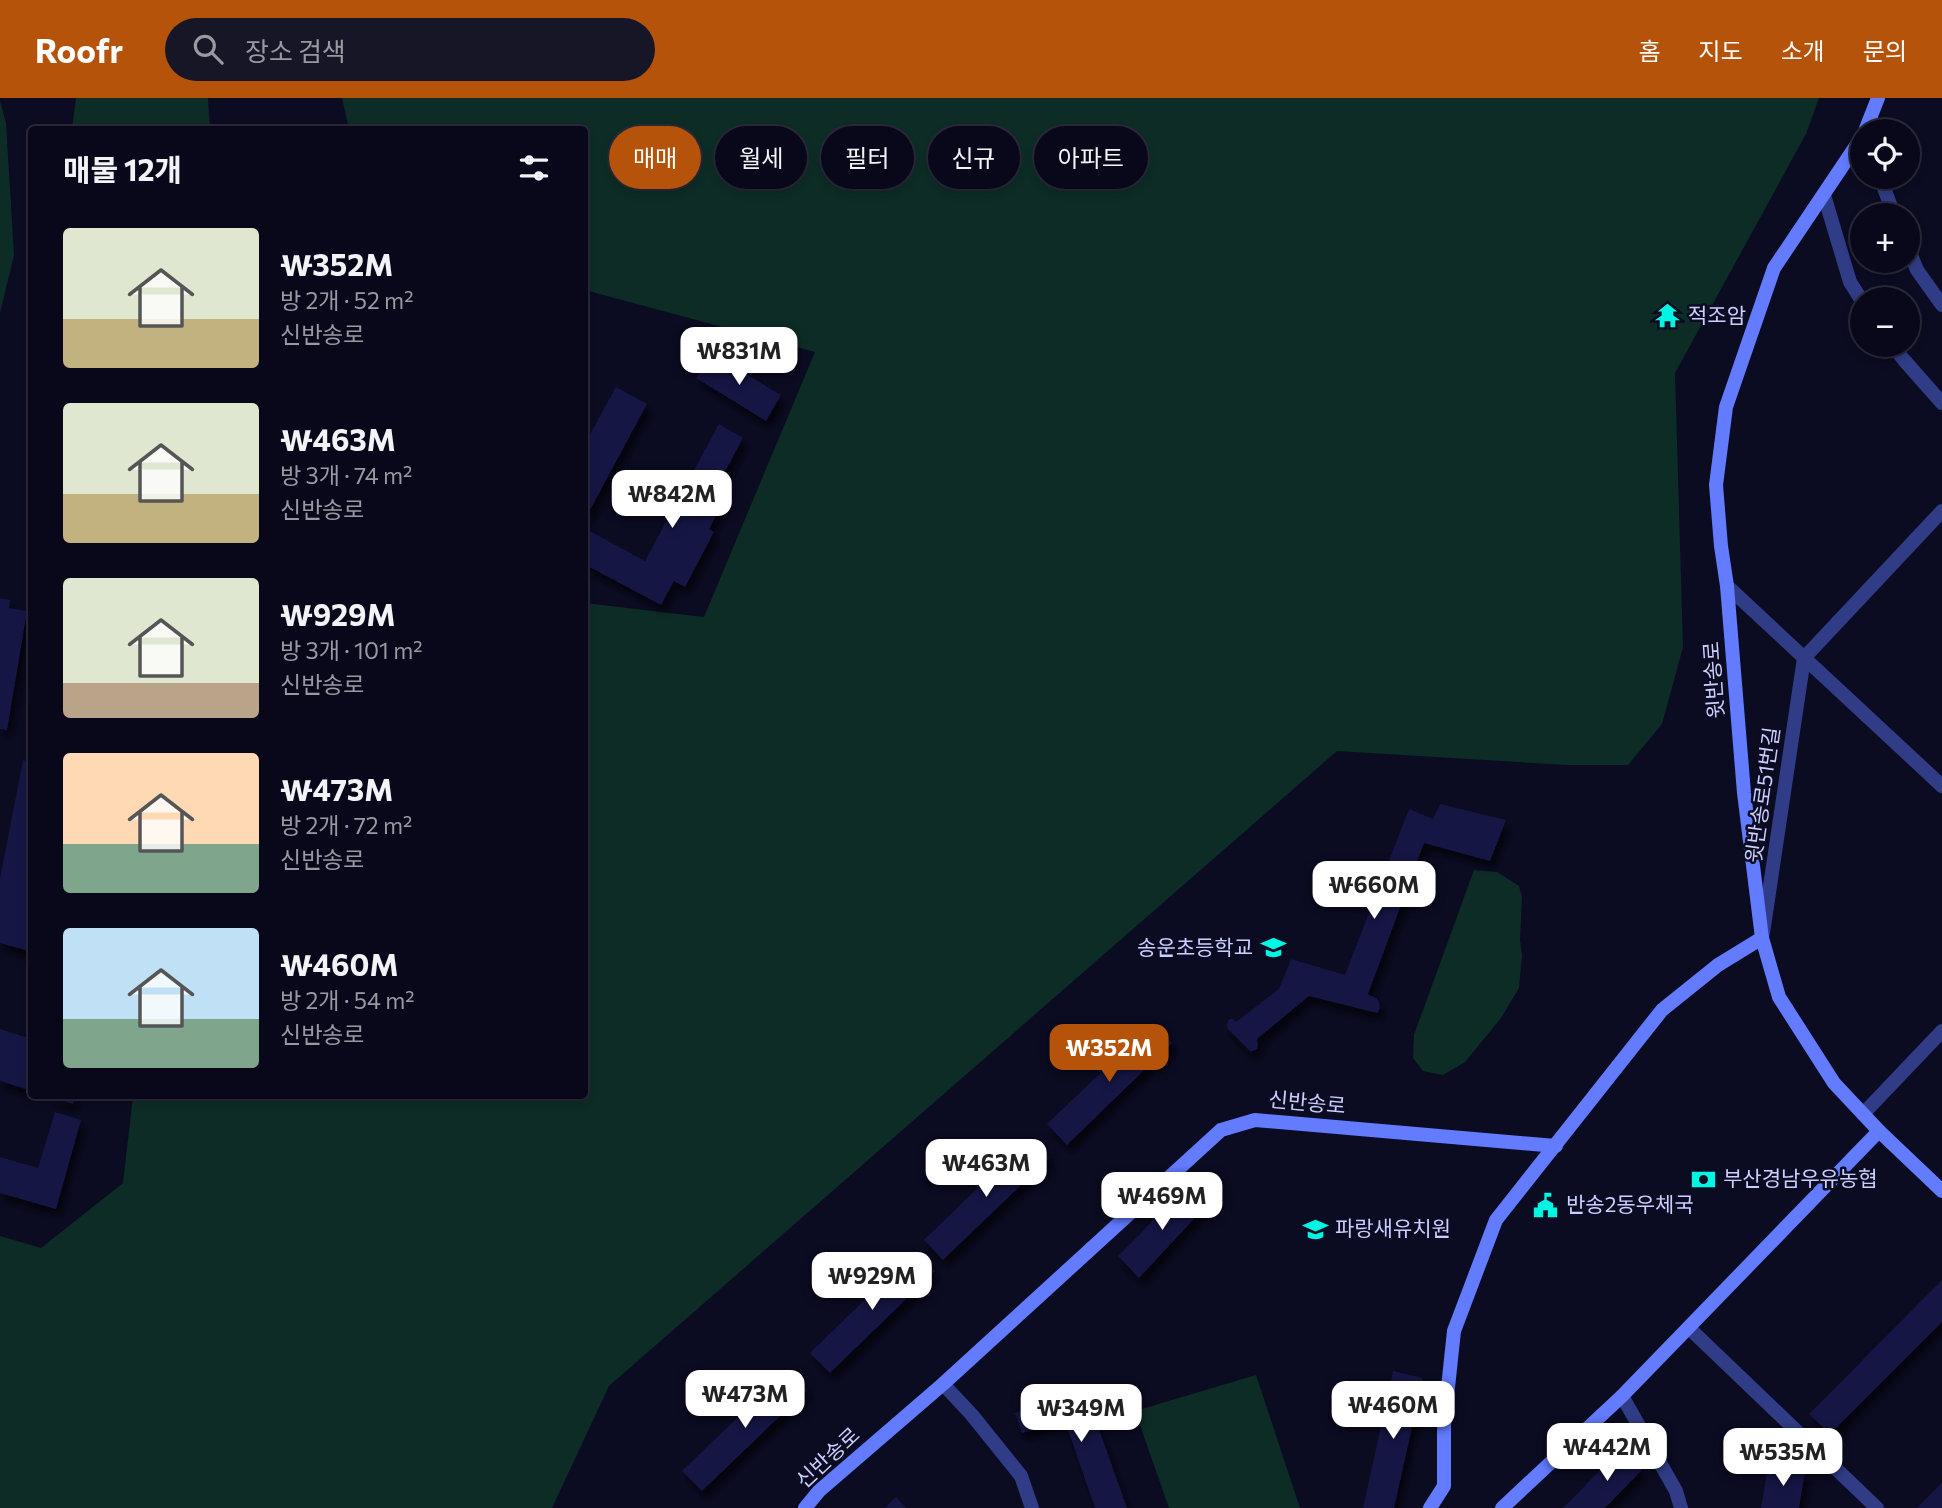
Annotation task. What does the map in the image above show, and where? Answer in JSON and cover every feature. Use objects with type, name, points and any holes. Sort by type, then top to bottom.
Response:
[{"type":"main road","points":[[1870,119],[1878,98]]},
{"type":"main road","name":"윗반송로","points":[[1850,155],[1774,268],[1726,407],[1716,485],[1721,546],[1727,586],[1744,793],[1762,938],[1779,997],[1833,1083],[1942,1191]]},
{"type":"main road","points":[[1430,1508],[1444,1486],[1444,1425],[1454,1331],[1496,1220],[1662,1010],[1718,965],[1762,938]]},
{"type":"main road","name":"신반송로","points":[[805,1508],[819,1491],[943,1384],[1221,1130],[1255,1120],[1556,1146]]},
{"type":"main road","points":[[1502,1508],[1622,1396],[1879,1131]]},
{"type":"street","points":[[1824,195],[1853,287]]},
{"type":"street","points":[[1919,273],[1942,305]]},
{"type":"street","points":[[1902,357],[1942,403]]},
{"type":"street","points":[[1804,658],[1942,511]]},
{"type":"street","points":[[1727,586],[1942,786]]},
{"type":"street","name":"윗반송로51번길","points":[[1762,938],[1804,658]]},
{"type":"street","points":[[1863,1114],[1942,1031]]},
{"type":"street","points":[[1689,1328],[1877,1508]]},
{"type":"street","points":[[943,1384],[1021,1476],[1031,1508]]},
{"type":"street","points":[[1622,1396],[1676,1490],[1681,1508]]},
{"type":"green space","points":[[76,98],[208,98],[210,126],[72,126]]},
{"type":"green space","points":[[342,98],[1819,98],[1806,134],[1675,373],[1683,647],[1662,724],[1628,765],[1566,765],[1337,751],[609,1386],[552,1508],[0,1508],[0,1236],[41,1248],[123,1183],[133,1099],[588,1099],[588,603],[704,617],[815,352],[588,291],[588,126],[348,126]]},
{"type":"green space","points":[[0,101],[6,123],[14,255],[0,313]]},
{"type":"green space","points":[[1474,870],[1497,872],[1519,886],[1522,897],[1522,956],[1519,988],[1501,1018],[1465,1062],[1443,1075],[1423,1071],[1413,1058],[1414,1035]]},
{"type":"green space","points":[[1256,1375],[1300,1508],[1169,1508],[1135,1411]]},
{"type":"building","points":[[711,353],[781,395],[766,421],[696,378]]},
{"type":"building","points":[[616,387],[647,404],[588,514],[588,438]]},
{"type":"building","points":[[719,424],[743,438],[714,492],[725,499],[709,529],[714,532],[685,587],[674,581],[661,605],[588,566],[588,530],[645,561]]},
{"type":"building","points":[[0,598],[10,600],[9,608],[27,611],[7,730],[0,729]]},
{"type":"building","points":[[23,760],[28,761],[28,951],[0,943],[0,878]]},
{"type":"building","points":[[1440,804],[1506,820],[1490,861],[1424,843],[1368,994],[1379,1002],[1377,1013],[1309,996],[1257,1039],[1257,1049],[1251,1052],[1229,1030],[1226,1025],[1229,1020],[1232,1018],[1236,1022],[1279,989],[1291,959],[1345,975],[1409,809],[1433,819]]},
{"type":"building","points":[[1153,1023],[1172,1043],[1067,1145],[1047,1124]]},
{"type":"building","points":[[0,1029],[28,1038],[28,1090],[0,1081]]},
{"type":"building","points":[[57,1099],[75,1099],[73,1104]]},
{"type":"building","points":[[55,1112],[81,1120],[56,1209],[0,1193],[0,1157],[38,1168]]},
{"type":"building","points":[[1029,1138],[1049,1158],[943,1260],[924,1240]]},
{"type":"building","points":[[1187,1186],[1206,1206],[1139,1278],[1118,1256]]},
{"type":"building","points":[[915,1251],[935,1271],[830,1373],[810,1353]]},
{"type":"building","points":[[1942,1280],[1942,1322],[1830,1434],[1809,1414]]},
{"type":"building","points":[[788,1369],[807,1390],[702,1491],[682,1471]]},
{"type":"building","points":[[1393,1371],[1423,1378],[1394,1508],[1363,1508]]},
{"type":"building","points":[[1084,1387],[1127,1508],[1095,1508],[1064,1418],[1022,1433],[1015,1413],[1052,1399],[1057,1413],[1065,1410],[1060,1396]]},
{"type":"building","points":[[1621,1449],[1642,1470],[1605,1508],[1563,1508]]},
{"type":"building","points":[[1768,1466],[1805,1472],[1799,1508],[1761,1508]]},
{"type":"building","points":[[1942,1483],[1942,1508],[1917,1508]]},
{"type":"building","points":[[896,1497],[906,1508],[885,1508]]},
{"type":"place","name":"적조암","points":[[1668,316]]},
{"type":"place","name":"송운초등학교","points":[[1273,948]]},
{"type":"place","name":"부산경남우유농협","points":[[1703,1179]]},
{"type":"place","name":"반송2동우체국","points":[[1546,1205]]},
{"type":"place","name":"파랑새유치원","points":[[1315,1229]]}]
